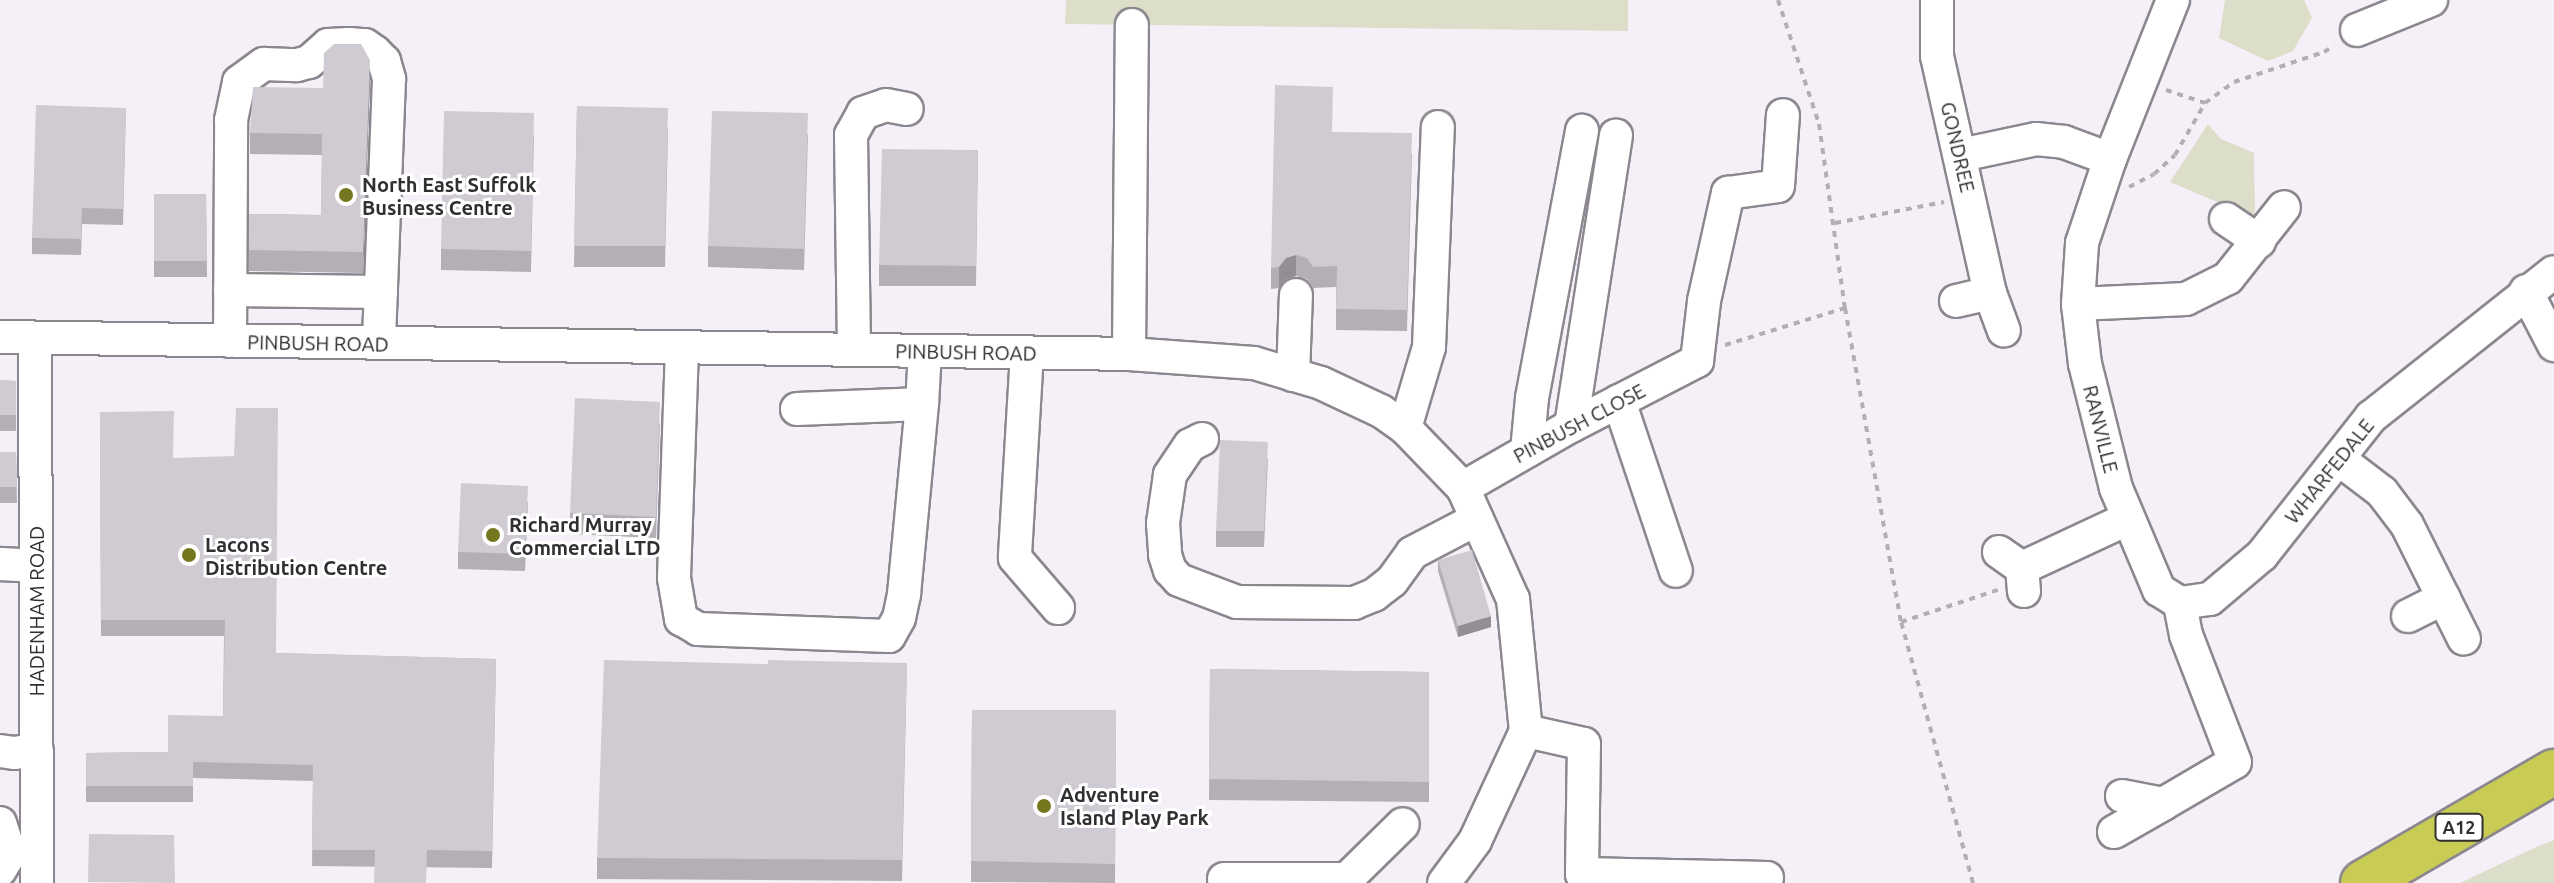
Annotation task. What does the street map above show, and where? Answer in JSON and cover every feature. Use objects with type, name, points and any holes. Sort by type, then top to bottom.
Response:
[{"type":"highway","name":"A12","points":[[2363,883],[2554,772]]},
{"type":"street","name":"GONDREE","points":[[1937,0],[1937,56],[1990,293],[2004,331]]},
{"type":"street","name":"RANVILLE","points":[[2173,0],[2110,159],[2082,243],[2078,304],[2085,364],[2127,519],[2159,590],[2180,603]]},
{"type":"street","points":[[2357,30],[2431,0]]},
{"type":"street","points":[[1129,354],[1132,25]]},
{"type":"street","points":[[230,341],[231,120],[239,82],[251,70],[264,64],[297,65],[309,62],[328,45],[349,44],[365,45],[375,52],[384,61],[389,79],[379,343]]},
{"type":"street","points":[[854,350],[851,135],[863,113],[886,105],[907,109]]},
{"type":"street","points":[[1697,361],[1704,301],[1728,193],[1778,186],[1783,115]]},
{"type":"street","points":[[1405,428],[1429,347],[1438,127]]},
{"type":"street","points":[[1527,451],[1532,398],[1582,131]]},
{"type":"street","points":[[1571,426],[1616,135]]},
{"type":"street","points":[[1961,155],[2036,139],[2064,142],[2110,159]]},
{"type":"street","points":[[2078,304],[2186,299],[2228,278],[2284,207]]},
{"type":"street","points":[[2226,219],[2259,241]]},
{"type":"street","name":"WHARFEDALE","points":[[2180,603],[2210,599],[2262,555],[2371,417],[2526,291],[2554,272]]},
{"type":"street","points":[[230,290],[381,292]]},
{"type":"street","points":[[2526,291],[2554,345]]},
{"type":"street","points":[[1956,301],[1990,293]]},
{"type":"street","points":[[1293,375],[1296,295]]},
{"type":"street","name":"PINBUSH ROAD","points":[[0,337],[1129,354],[1254,363],[1293,375],[1381,411],[1405,428],[1463,488],[1513,599],[1526,731]]},
{"type":"street","name":"HADENHAM ROAD","points":[[35,338],[37,883]]},
{"type":"street","points":[[682,348],[674,578],[681,619],[698,629],[889,636],[899,618],[904,594],[925,352]]},
{"type":"street","points":[[1027,353],[1015,558],[1058,608]]},
{"type":"street","name":"PINBUSH CLOSE","points":[[1463,488],[1571,426],[1697,361]]},
{"type":"street","points":[[1619,401],[1676,571]]},
{"type":"street","points":[[797,409],[922,404]]},
{"type":"street","points":[[1202,439],[1190,445],[1170,475],[1163,523],[1165,555],[1170,570],[1179,580],[1237,602],[1354,603],[1374,595],[1392,581],[1412,553],[1477,519]]},
{"type":"street","points":[[2340,460],[2382,492],[2407,525],[2464,639]]},
{"type":"street","points":[[2017,573],[2127,519]]},
{"type":"street","points":[[0,564],[36,566]]},
{"type":"street","points":[[2408,616],[2444,598]]},
{"type":"street","points":[[2114,832],[2235,762],[2186,635],[2180,603]]},
{"type":"street","points":[[1444,883],[1475,841],[1526,731],[1584,744],[1582,874],[1767,878]]},
{"type":"street","points":[[0,751],[15,753],[37,764]]},
{"type":"street","points":[[0,776],[16,774],[37,764]]},
{"type":"street","points":[[2122,796],[2163,804]]},
{"type":"street","points":[[0,823],[7,844],[6,860],[0,870]]},
{"type":"street","points":[[1224,879],[1349,881],[1403,824]]},
{"type":"path","points":[[1778,0],[1819,124],[1845,308],[1901,622],[1973,883]]},
{"type":"path","points":[[2097,199],[2154,174],[2175,155],[2205,103],[2234,82],[2324,52],[2357,30]]},
{"type":"path","points":[[2141,82],[2205,103]]},
{"type":"path","points":[[1835,223],[1970,197]]},
{"type":"path","points":[[1697,361],[1704,351],[1845,308]]},
{"type":"path","points":[[1901,622],[2017,573]]},
{"type":"green space","points":[[1066,0],[1628,0],[1628,31],[1065,24]]},
{"type":"green space","points":[[2225,0],[2304,0],[2312,18],[2293,51],[2268,61],[2219,38]]},
{"type":"green space","points":[[2208,124],[2221,139],[2254,153],[2255,218],[2170,182]]},
{"type":"green space","points":[[2554,840],[2554,883],[2460,883],[2534,848]]},
{"type":"building","name":"North East Suffolk Business Centre","points":[[334,44],[361,44],[370,60],[363,252],[249,250],[249,214],[321,215],[322,134],[250,133],[253,87],[323,88],[324,53]]},
{"type":"building","points":[[1275,85],[1333,87],[1332,132],[1412,133],[1407,310],[1336,309],[1337,266],[1313,267],[1307,258],[1296,255],[1286,258],[1279,267],[1271,268]]},
{"type":"building","points":[[36,105],[126,108],[123,209],[82,208],[81,239],[32,238]]},
{"type":"building","points":[[577,106],[668,108],[665,246],[574,246]]},
{"type":"building","points":[[444,111],[534,113],[531,251],[441,249]]},
{"type":"building","points":[[712,111],[808,113],[804,249],[708,246]]},
{"type":"building","points":[[882,149],[978,150],[976,266],[879,265]]},
{"type":"building","points":[[154,194],[206,194],[207,261],[154,261]]},
{"type":"building","points":[[0,380],[16,381],[16,415],[0,415]]},
{"type":"building","points":[[575,398],[660,402],[656,517],[570,513]]},
{"type":"building","points":[[236,408],[278,408],[276,653],[496,659],[492,851],[427,850],[426,883],[374,883],[375,850],[312,850],[313,765],[193,762],[193,786],[86,786],[86,753],[168,752],[168,715],[223,716],[225,620],[101,620],[100,412],[174,411],[173,458],[234,456]]},
{"type":"building","points":[[1220,440],[1268,442],[1264,531],[1216,531]]},
{"type":"building","points":[[0,452],[16,452],[17,487],[0,487]]},
{"type":"building","name":"Richard Murray Commercial LTD","points":[[461,483],[528,486],[525,554],[458,552]]},
{"type":"building","points":[[1472,550],[1491,616],[1458,626],[1438,560]]},
{"type":"building","points":[[604,660],[907,663],[902,860],[597,858]]},
{"type":"building","points":[[1210,669],[1429,672],[1429,782],[1209,779]]},
{"type":"building","name":"Adventure Island Play Park","points":[[972,710],[1116,710],[1115,864],[971,861]]},
{"type":"building","points":[[89,834],[174,835],[175,883],[88,882]]},
{"type":"place","name":"North East Suffolk Business Centre","points":[[346,195]]},
{"type":"place","name":"Richard Murray Commercial LTD","points":[[493,535]]},
{"type":"place","name":"Lacons Distribution Centre","points":[[189,555]]},
{"type":"place","name":"Adventure Island Play Park","points":[[1044,806]]}]
